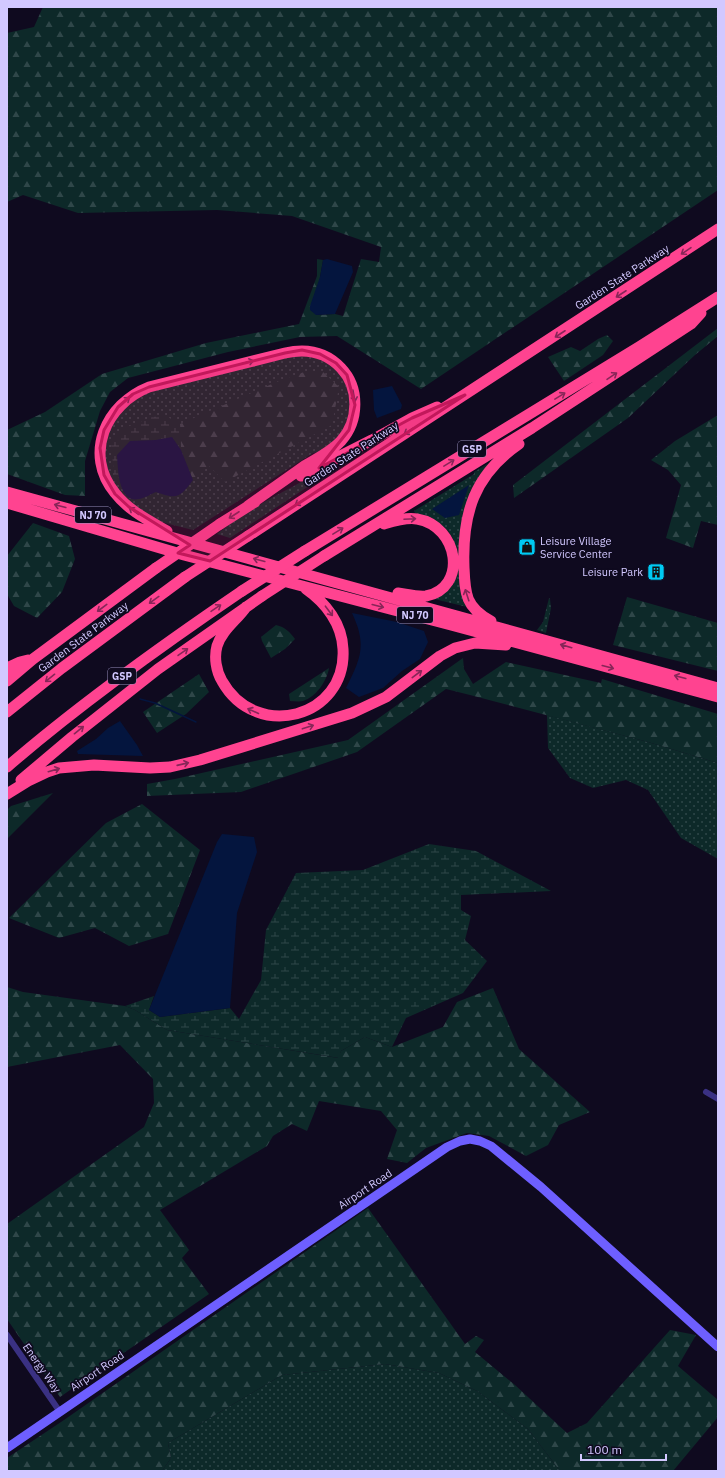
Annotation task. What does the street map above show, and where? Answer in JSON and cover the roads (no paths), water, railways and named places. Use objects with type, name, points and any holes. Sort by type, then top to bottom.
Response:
[{"type":"highway","name":"Garden State Parkway","points":[[7,712],[62,668],[185,577],[718,229]]},
{"type":"highway","points":[[7,793],[72,737],[152,674],[262,596],[324,556],[532,428],[691,324],[716,298]]},
{"type":"highway","name":"GSP","points":[[7,767],[104,688],[184,630],[242,591],[716,298]]},
{"type":"highway","points":[[179,538],[129,507],[115,494],[106,480],[101,460],[101,442],[106,424],[118,407],[133,394],[149,387],[285,353],[302,350],[312,351],[326,356],[344,371],[350,380],[354,392],[355,412],[349,430],[341,441],[331,449],[248,506]]},
{"type":"highway","points":[[7,681],[33,659],[156,568],[248,506],[285,484],[412,418],[465,395]]},
{"type":"highway","points":[[505,628],[479,614],[466,595],[464,549],[465,529],[472,502],[483,479],[496,462],[527,438],[532,428]]},
{"type":"highway","name":"NJ 70","points":[[7,492],[179,538],[718,688]]},
{"type":"highway","name":"NJ 70","points":[[7,503],[184,555],[718,697]]},
{"type":"highway","points":[[372,527],[407,519],[417,519],[432,524],[437,527],[447,538],[453,557],[453,568],[449,579],[440,590],[433,594],[424,596],[390,591],[378,593]]},
{"type":"highway","points":[[246,608],[224,632],[217,646],[216,666],[220,678],[234,698],[250,710],[275,716],[288,716],[300,713],[309,709],[326,696],[337,681],[344,658],[343,642],[337,623],[328,609],[318,599],[300,586]]},
{"type":"highway","points":[[7,793],[28,781],[59,768],[94,765],[150,768],[170,767],[200,760],[345,715],[369,706],[386,697],[440,656],[455,648],[475,643],[530,646]]},
{"type":"highway","points":[[7,668],[20,662],[33,659]]},
{"type":"street","points":[[706,1092],[718,1099]]},
{"type":"street","name":"Airport Road","points":[[7,1448],[447,1147],[466,1139],[480,1141],[491,1146],[541,1186],[718,1347]]},
{"type":"street","name":"Energy Way","points":[[7,1335],[60,1412]]},
{"type":"water","points":[[327,259],[352,266],[353,272],[335,314],[316,315],[310,310],[310,306],[320,277],[323,260]]},
{"type":"water","points":[[392,386],[402,405],[401,409],[377,418],[374,410],[373,390]]},
{"type":"water","points":[[172,437],[181,450],[193,480],[185,490],[174,496],[156,492],[139,499],[132,499],[127,496],[120,484],[117,455],[130,441],[156,440]]},
{"type":"water","points":[[469,485],[459,515],[445,518],[432,509]]},
{"type":"water","points":[[352,613],[397,622],[424,631],[428,642],[420,659],[402,671],[383,688],[359,697],[346,688],[358,660],[361,643],[357,624]]},
{"type":"water","points":[[120,721],[143,756],[78,754],[77,751]]},
{"type":"water","points":[[222,834],[254,837],[257,852],[237,913],[230,1008],[160,1017],[149,1010],[217,842]]},
{"type":"waterway","points":[[140,699],[155,703],[196,722]]},
{"type":"place","name":"Leisure Village Service Center","points":[[527,547]]},
{"type":"place","name":"Leisure Park","points":[[656,572]]}]
